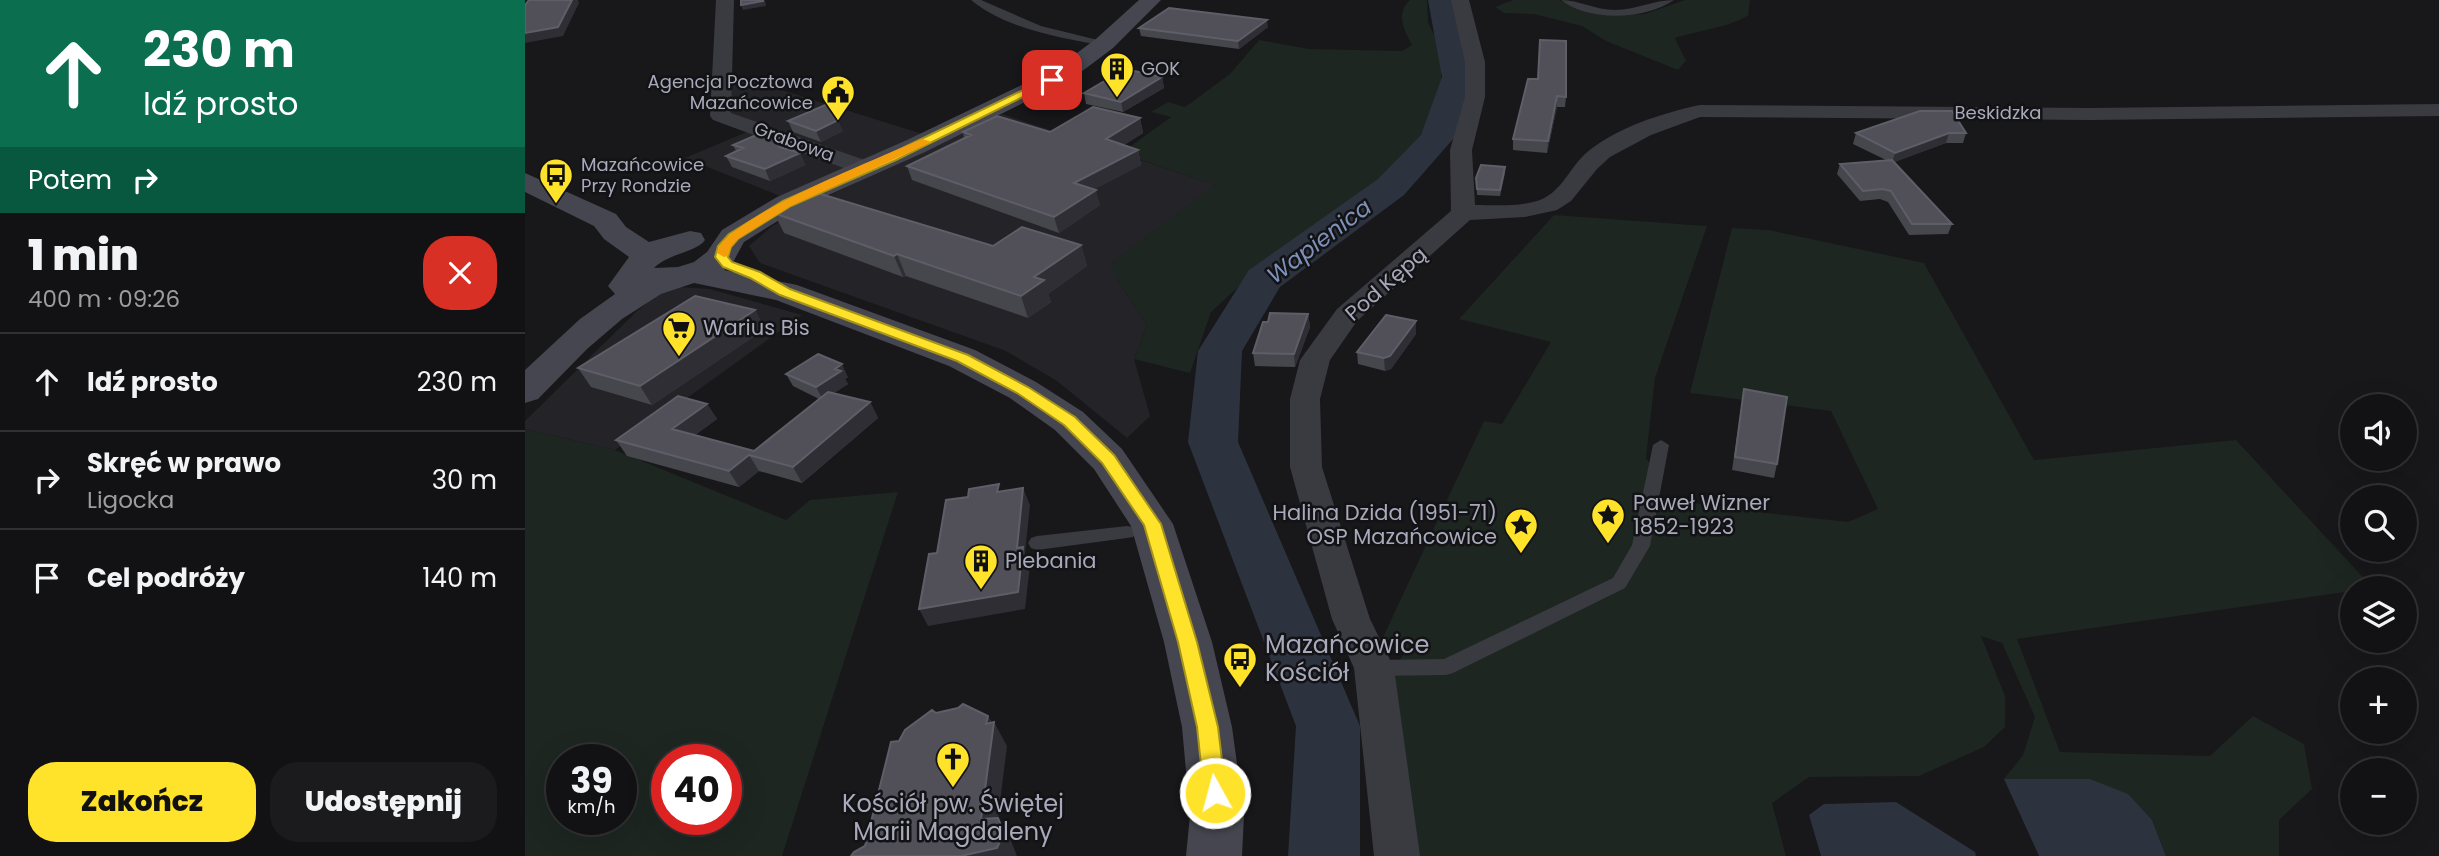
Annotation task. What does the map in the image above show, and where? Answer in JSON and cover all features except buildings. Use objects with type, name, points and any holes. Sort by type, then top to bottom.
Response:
[{"type":"street","name":"Grabowa","points":[[725,0],[720,116],[868,169]]},
{"type":"street","points":[[525,391],[568,347],[663,270],[787,204],[868,169],[1065,73],[1105,43],[1151,0]]},
{"type":"street","points":[[1460,0],[1475,62],[1475,97],[1461,150],[1463,213]]},
{"type":"street","name":"Beskidzka","points":[[1463,213],[1544,207],[1558,200],[1579,174],[1606,150],[1685,113],[1700,111],[2090,114],[2439,110]]},
{"type":"street","points":[[525,181],[605,220],[669,239],[710,245],[727,264],[755,275],[785,292],[963,358],[1023,390],[1069,421],[1108,459],[1152,524],[1188,642],[1207,727],[1217,815],[1214,856]]},
{"type":"street","name":"Pod Kępą","points":[[1397,856],[1374,668],[1351,619],[1306,467],[1305,399],[1315,360],[1347,315],[1463,213]]},
{"type":"street","points":[[605,220],[615,233],[663,270],[785,292]]},
{"type":"street","points":[[663,270],[664,247],[710,245]]},
{"type":"lane","points":[[975,0],[1001,16],[1051,34],[1105,43]]},
{"type":"lane","points":[[1565,0],[1574,5],[1612,13],[1633,11],[1670,0]]},
{"type":"lane","points":[[1374,668],[1446,667],[1619,583],[1641,546],[1661,445]]},
{"type":"lane","points":[[1037,543],[1127,532]]},
{"type":"shaded area","points":[[1410,0],[1427,0],[1428,23],[1441,48],[1441,80],[1432,124],[1396,169],[1343,213],[1260,267],[1211,312],[1190,373],[1134,359],[1147,325],[1118,281],[1111,263],[1215,185],[1121,153],[1171,117],[1151,112],[1168,102],[1185,107],[1230,74],[1259,40],[1309,49],[1402,51],[1412,45],[1402,22],[1403,11]]},
{"type":"shaded area","points":[[1513,0],[1559,0],[1586,12],[1604,15],[1645,14],[1685,0],[1750,0],[1748,16],[1675,38],[1686,61],[1678,70],[1606,41],[1582,26],[1534,14],[1504,13],[1495,7]]},
{"type":"shaded area","points":[[730,74],[926,135],[867,163],[728,114]]},
{"type":"shaded area","points":[[1002,114],[1216,185],[1118,281],[1147,325],[1134,359],[1150,416],[1127,438],[1057,381],[1006,351],[760,263],[749,246],[772,226],[811,204]]},
{"type":"shaded area","points":[[749,131],[857,168],[785,198],[685,158]]},
{"type":"shaded area","points":[[1554,215],[1707,226],[1655,378],[1646,458],[1652,467],[1646,494],[1723,508],[1848,522],[1878,509],[1831,411],[1690,393],[1732,228],[1769,230],[1924,263],[2034,460],[2236,440],[2340,552],[2340,562],[2349,562],[2362,576],[2340,576],[2340,593],[2017,639],[2060,752],[2210,756],[2253,716],[2304,744],[2312,789],[2279,820],[2279,856],[2166,856],[2152,820],[2090,779],[2004,779],[2023,755],[2035,717],[2002,643],[1981,636],[2005,696],[2005,727],[1984,747],[1919,776],[1809,777],[1772,803],[1786,856],[1418,856],[1390,672],[1404,654],[1378,648],[1484,421],[1502,424],[1551,342],[1459,319]]},
{"type":"shaded area","points":[[680,287],[710,289],[802,315],[615,450],[525,429],[525,421],[638,310],[659,294]]},
{"type":"shaded area","points":[[525,429],[615,450],[786,520],[810,500],[898,492],[782,856],[525,856]]},
{"type":"water","points":[[2004,779],[2090,779],[2128,794],[2152,820],[2166,856],[2039,856]]},
{"type":"water","points":[[1896,802],[1975,852],[1976,856],[1821,856],[1809,815],[1824,804]]},
{"type":"waterway","name":"Wapienica","points":[[1324,856],[1328,726],[1213,442],[1220,351],[1264,279],[1391,187],[1437,138],[1457,77],[1441,0]]},
{"type":"slow traffic","points":[[724,253],[725,246],[733,236],[787,204],[926,142]]},
{"type":"place","name":"GOK","points":[[1117,99]]},
{"type":"place","name":"Agencja Pocztowa Mazańcowice","points":[[838,122]]},
{"type":"place","name":"Mazańcowice Przy Rondzie","points":[[556,205]]},
{"type":"place","name":"Warius Bis","points":[[679,358]]},
{"type":"place","name":"Paweł Wizner 1852-1923","points":[[1608,545]]},
{"type":"place","name":"Halina Dzida (1951-71) OSP Mazańcowice","points":[[1521,555]]},
{"type":"place","name":"Plebania","points":[[981,591]]},
{"type":"place","name":"Mazańcowice Kościół","points":[[1240,689]]},
{"type":"place","name":"Kościół pw. Świętej Marii Magdaleny","points":[[953,789]]},
{"type":"route","points":[[1052,80],[892,158],[787,204],[733,236],[721,257],[727,264],[755,275],[785,292],[894,330],[963,358],[1023,390],[1069,421],[1108,459],[1152,524],[1188,642],[1207,727],[1215,793]]}]
